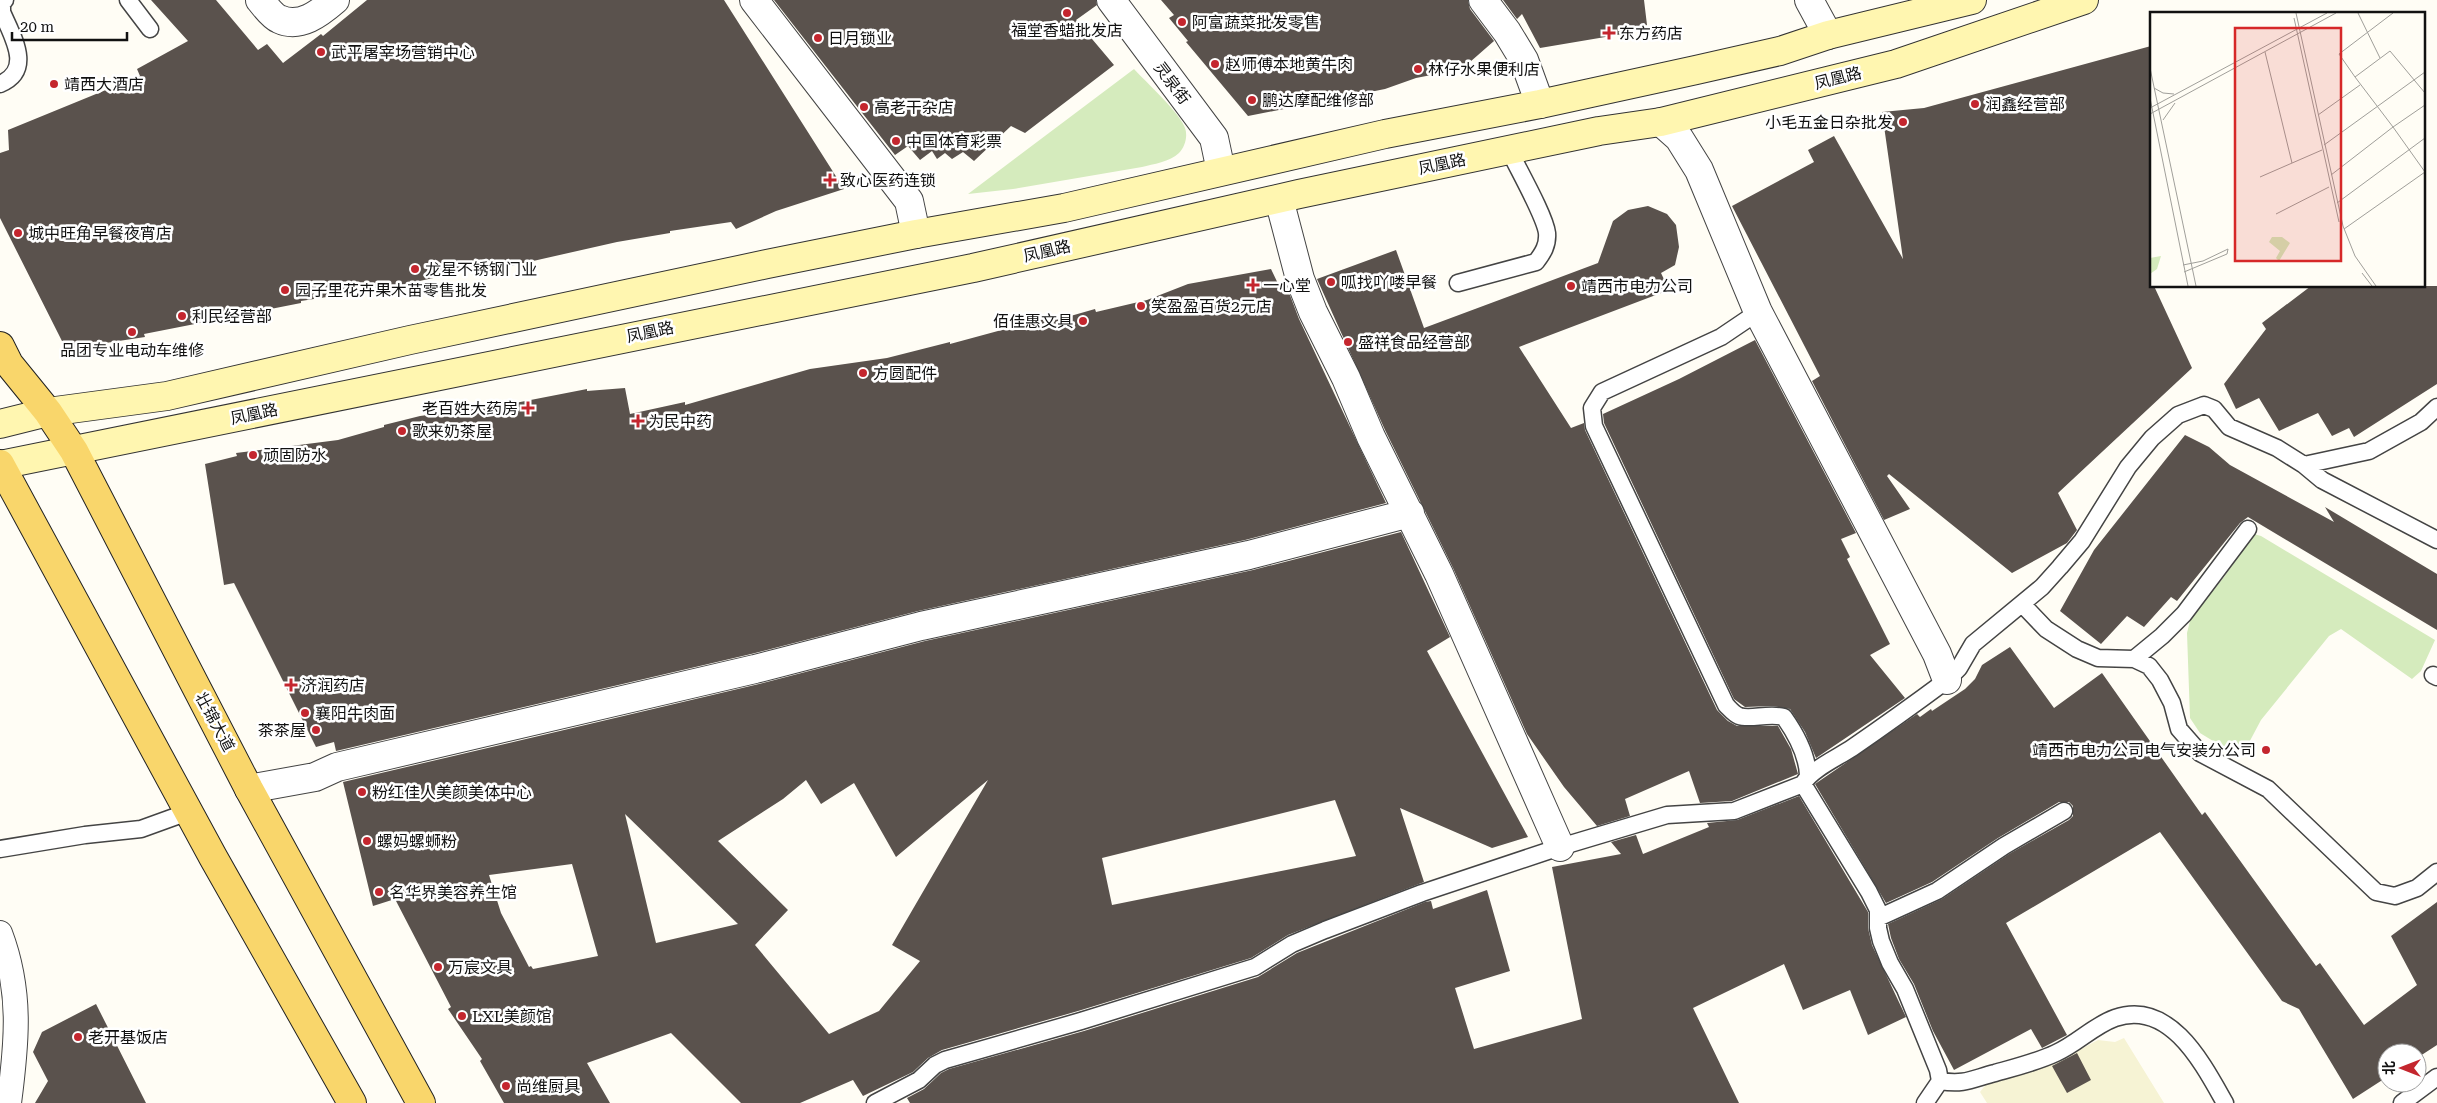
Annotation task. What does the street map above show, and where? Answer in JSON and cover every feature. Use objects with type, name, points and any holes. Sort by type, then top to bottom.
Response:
[{"type":"main road","points":[[0,424],[48,412],[167,396],[410,340],[916,234],[1055,210],[1385,134],[1540,104],[1780,51],[1828,35],[1972,0]]},
{"type":"main road","name":"凤凰路","points":[[0,465],[972,268],[1279,199],[1509,150],[1599,131],[1660,122],[1896,64],[2084,0]]},
{"type":"main road","name":"壮锦大道","points":[[0,346],[9,364],[48,412],[74,451],[250,789],[421,1103]]},
{"type":"main road","points":[[0,465],[188,812],[352,1103]]},
{"type":"street","points":[[260,0],[278,19],[295,24],[310,18],[335,0]]},
{"type":"street","points":[[754,0],[909,201],[916,234]]},
{"type":"street","name":"灵泉街","points":[[1111,0],[1214,138],[1221,171]]},
{"type":"street","points":[[1483,0],[1507,32],[1524,60],[1540,104]]},
{"type":"street","points":[[1809,0],[1828,35]]},
{"type":"street","points":[[1660,122],[1679,138],[1699,170],[1758,312],[1932,645],[1947,680]]},
{"type":"street","points":[[1279,199],[1300,279],[1313,312],[1346,378],[1371,437],[1410,512],[1548,816],[1560,847]]},
{"type":"street","points":[[250,789],[315,777],[337,767],[755,669],[921,626],[1249,555],[1410,512]]},
{"type":"street","points":[[0,933],[16,994],[16,1039],[9,1103]]},
{"type":"lane","points":[[0,84],[16,72],[20,60],[2,12],[2,4],[5,0]]},
{"type":"lane","points":[[128,0],[150,29]]},
{"type":"lane","points":[[1458,283],[1536,262],[1545,252],[1546,233],[1541,217],[1509,150]]},
{"type":"lane","points":[[1758,312],[1738,323],[1721,337],[1602,392],[1592,408],[1594,426],[1726,705],[1738,716],[1748,717],[1773,714],[1784,717],[1793,730],[1807,763],[1805,779],[1870,892],[1878,910],[1878,928],[1881,941],[1926,1039],[1940,1081]]},
{"type":"lane","points":[[876,1103],[912,1084],[935,1065],[945,1060],[1082,1021],[1255,967],[1273,958],[1292,944],[1422,893],[1560,847],[1667,815],[1734,811],[1805,779],[1947,680],[1959,668],[1973,644],[2042,587],[2082,541],[2128,467],[2152,438],[2178,415],[2204,405],[2214,409],[2229,427],[2277,448],[2304,465],[2322,480],[2437,540]]},
{"type":"lane","points":[[2304,465],[2369,451],[2421,422],[2437,407]]},
{"type":"lane","points":[[2134,659],[2162,636],[2184,614],[2248,529]]},
{"type":"lane","points":[[2022,604],[2046,629],[2076,649],[2098,658],[2134,659],[2148,666],[2160,680],[2172,703],[2179,729],[2200,754],[2268,789],[2376,892],[2395,896],[2417,888],[2437,872]]},
{"type":"lane","points":[[1878,918],[1937,891],[2004,846],[2064,811]]},
{"type":"lane","points":[[0,849],[85,835],[140,829],[188,812]]},
{"type":"lane","points":[[1940,1081],[1966,1083],[2020,1066],[2056,1053],[2074,1043],[2092,1029],[2131,1014],[2150,1018],[2174,1029],[2193,1050],[2225,1103]]},
{"type":"lane","points":[[2402,1103],[2437,1077]]},
{"type":"lane","points":[[1925,1103],[1940,1081]]},
{"type":"shaded area","points":[[2124,1038],[2164,1103],[1987,1103],[1980,1092],[1987,1083],[2062,1059],[2098,1040],[2115,1042]]},
{"type":"green space","points":[[1134,69],[1170,106],[1185,128],[1186,138],[1184,145],[1175,156],[1171,159],[1142,167],[1013,189],[968,194]]},
{"type":"green space","points":[[2254,534],[2261,536],[2435,640],[2421,671],[2412,679],[2341,629],[2329,636],[2261,720],[2244,752],[2231,752],[2200,733],[2190,718],[2187,633],[2191,617],[2224,577]]},
{"type":"building","points":[[151,0],[216,0],[258,50],[267,44],[283,63],[321,34],[323,36],[367,0],[724,0],[844,189],[776,211],[736,229],[731,222],[670,231],[670,233],[617,242],[511,266],[510,261],[397,286],[301,301],[301,303],[144,334],[145,337],[66,349],[0,218],[0,153],[9,150],[8,130],[140,76],[137,69],[188,41]]},
{"type":"building","points":[[774,0],[1096,0],[1097,5],[1076,20],[1114,65],[1025,133],[1011,126],[974,161],[963,152],[952,159],[945,153],[937,159],[932,151],[920,160],[908,146],[895,155]]},
{"type":"building","points":[[1161,0],[1468,0],[1470,9],[1494,41],[1462,69],[1416,78],[1385,89],[1248,116],[1186,42],[1188,41],[1169,18],[1174,15]]},
{"type":"building","points":[[1503,0],[1644,0],[1647,25],[1623,34],[1540,48],[1522,14],[1517,19]]},
{"type":"building","points":[[2150,46],[2150,288],[2155,288],[2192,368],[2058,493],[2077,530],[2067,543],[2012,573],[1889,474],[1887,476],[1910,509],[1884,520],[1812,381],[1820,376],[1732,206],[1814,162],[1808,150],[1834,136],[1903,259],[1882,112],[1924,108]]},
{"type":"building","points":[[1648,206],[1667,214],[1676,225],[1679,247],[1675,265],[1661,273],[1669,290],[1519,347],[1571,428],[1584,423],[1585,430],[1717,710],[1728,721],[1737,726],[1778,726],[1791,749],[1798,774],[1732,801],[1700,803],[1689,771],[1625,799],[1630,816],[1597,826],[1564,787],[1527,734],[1453,568],[1385,430],[1317,279],[1396,250],[1424,328],[1598,263],[1613,221],[1628,210]]},
{"type":"building","points":[[1271,269],[1282,292],[1288,290],[1299,319],[1386,503],[1245,540],[918,611],[751,654],[336,751],[334,742],[316,747],[234,583],[224,585],[205,464],[237,456],[236,453],[338,440],[420,416],[510,404],[587,389],[587,391],[625,388],[630,414],[685,402],[685,405],[810,369],[887,358],[1009,328],[1009,330],[1034,321],[1066,315],[1067,317],[1095,309],[1096,312],[1147,300],[1188,284]]},
{"type":"building","points":[[2424,286],[2437,286],[2437,384],[2354,437],[2349,428],[2332,436],[2318,413],[2279,431],[2259,398],[2236,409],[2224,384],[2266,329],[2262,323],[2308,288],[2424,288]]},
{"type":"building","points":[[1755,340],[1856,533],[1841,539],[1850,557],[1847,559],[1890,644],[1870,655],[1905,698],[1816,758],[1805,732],[1790,709],[1772,706],[1745,707],[1734,699],[1604,423],[1603,414],[1679,379]]},
{"type":"building","points":[[2185,435],[2209,447],[2230,465],[2334,522],[2325,507],[2437,574],[2437,630],[2248,517],[2240,523],[2177,601],[2171,597],[2144,627],[2127,616],[2101,644],[2060,611],[2094,550]]},
{"type":"building","points":[[1401,532],[1450,637],[1427,651],[1528,837],[1492,848],[1400,808],[1424,882],[1288,935],[1251,958],[942,1050],[928,1058],[913,1072],[863,1096],[853,1080],[800,1103],[741,1103],[671,1033],[587,1063],[610,1103],[504,1103],[480,1061],[482,1059],[448,1009],[451,1007],[395,899],[373,906],[343,782],[759,684],[925,641],[1253,570]],"holes":[[[806,780],[821,804],[854,783],[896,857],[988,780],[892,945],[920,961],[879,1011],[829,1034],[755,945],[788,910],[718,841],[783,799]],[[1335,800],[1356,856],[1112,905],[1102,858]],[[625,814],[738,924],[656,943]],[[572,864],[598,956],[533,969],[531,966],[529,967],[501,913],[489,875]]]},
{"type":"building","points":[[2010,647],[2054,708],[2102,673],[2202,815],[2205,812],[2316,966],[2320,963],[2364,1025],[2417,985],[2391,936],[2437,902],[2437,1045],[2427,1052],[2427,1043],[2377,1043],[2377,1083],[2353,1099],[2299,1009],[2282,1001],[2160,832],[2006,923],[2067,1035],[2042,1048],[2031,1029],[1954,1070],[1933,1031],[1914,984],[1899,959],[1888,924],[1942,899],[2009,854],[2069,820],[2073,816],[2073,806],[2069,802],[2059,802],[1998,838],[1932,882],[1886,903],[1815,784],[1917,714],[1920,717],[1931,709],[1932,711],[1965,689],[1975,679],[1982,665]]},
{"type":"building","points":[[1799,796],[1868,912],[1868,928],[1872,945],[1906,1017],[1868,1035],[1850,990],[1803,1010],[1784,964],[1693,1008],[1739,1103],[910,1103],[907,1098],[924,1089],[941,1073],[949,1069],[1084,1031],[1258,977],[1297,953],[1425,902],[1431,901],[1433,909],[1487,890],[1510,971],[1455,988],[1474,1049],[1582,1019],[1552,867],[1621,854],[1611,842],[1636,835],[1643,854],[1709,827],[1707,823],[1737,820]]},
{"type":"building","points":[[96,1004],[146,1103],[35,1103],[48,1081],[33,1052],[42,1032]]},
{"type":"building","points":[[2077,1053],[2091,1080],[2067,1093],[2052,1066]]},
{"type":"place","name":"福堂香蜡批发店","points":[[1067,13]]},
{"type":"place","name":"阿富蔬菜批发零售","points":[[1182,22]]},
{"type":"place","name":"东方药店","points":[[1609,33]]},
{"type":"place","name":"日月锁业","points":[[818,38]]},
{"type":"place","name":"武平屠宰场营销中心","points":[[321,52]]},
{"type":"place","name":"赵师傅本地黄牛肉","points":[[1215,64]]},
{"type":"place","name":"林仔水果便利店","points":[[1418,69]]},
{"type":"place","name":"靖西大酒店","points":[[54,84]]},
{"type":"place","name":"鹏达摩配维修部","points":[[1252,100]]},
{"type":"place","name":"润鑫经营部","points":[[1975,104]]},
{"type":"place","name":"高老干杂店","points":[[864,107]]},
{"type":"place","name":"小毛五金日杂批发","points":[[1903,122]]},
{"type":"place","name":"中国体育彩票","points":[[896,141]]},
{"type":"place","name":"致心医药连锁","points":[[830,180]]},
{"type":"place","name":"城中旺角早餐夜宵店","points":[[18,233]]},
{"type":"place","name":"龙星不锈钢门业","points":[[415,269]]},
{"type":"place","name":"呱找吖喽早餐","points":[[1331,282]]},
{"type":"place","name":"一心堂","points":[[1253,285]]},
{"type":"place","name":"靖西市电力公司","points":[[1571,286]]},
{"type":"place","name":"园子里花卉果木苗零售批发","points":[[285,290]]},
{"type":"place","name":"笑盈盈百货2元店","points":[[1141,306]]},
{"type":"place","name":"利民经营部","points":[[182,316]]},
{"type":"place","name":"佰佳惠文具","points":[[1083,321]]},
{"type":"place","name":"品团专业电动车维修","points":[[132,332]]},
{"type":"place","name":"盛祥食品经营部","points":[[1348,342]]},
{"type":"place","name":"方圆配件","points":[[863,373]]},
{"type":"place","name":"老百姓大药房","points":[[528,408]]},
{"type":"place","name":"为民中药","points":[[638,421]]},
{"type":"place","name":"歌来奶茶屋","points":[[402,431]]},
{"type":"place","name":"顽固防水","points":[[253,455]]},
{"type":"place","name":"济润药店","points":[[291,685]]},
{"type":"place","name":"襄阳牛肉面","points":[[305,713]]},
{"type":"place","name":"茶茶屋","points":[[316,730]]},
{"type":"place","name":"靖西市电力公司电气安装分公司","points":[[2266,750]]},
{"type":"place","name":"粉红佳人美颜美体中心","points":[[362,792]]},
{"type":"place","name":"螺妈螺蛳粉","points":[[367,841]]},
{"type":"place","name":"名华界美容养生馆","points":[[379,892]]},
{"type":"place","name":"万宸文具","points":[[438,967]]},
{"type":"place","name":"LXL美颜馆","points":[[462,1016]]},
{"type":"place","name":"老开基饭店","points":[[78,1037]]},
{"type":"place","name":"尚维厨具","points":[[506,1086]]}]
